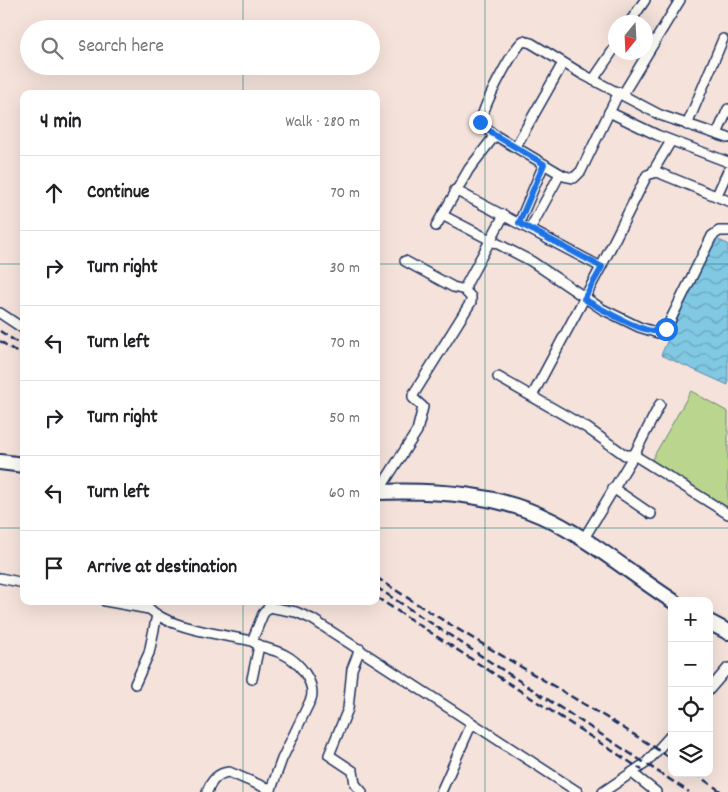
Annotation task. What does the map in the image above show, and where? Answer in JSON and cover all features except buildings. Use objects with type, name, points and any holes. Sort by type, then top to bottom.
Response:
[{"type":"main road","points":[[0,462],[20,464]]},
{"type":"main road","points":[[380,492],[437,492],[492,500],[544,518],[584,540],[668,598]]},
{"type":"main road","points":[[713,624],[728,632]]},
{"type":"street","points":[[634,15],[644,0]]},
{"type":"street","points":[[680,0],[621,93],[609,112],[578,175],[574,178],[560,174],[481,125],[480,117],[520,43],[525,41],[593,80],[621,93],[660,114],[728,138]]},
{"type":"street","points":[[687,125],[723,39]]},
{"type":"street","points":[[593,80],[608,58]]},
{"type":"street","points":[[516,146],[563,63]]},
{"type":"street","points":[[717,134],[728,109]]},
{"type":"street","points":[[609,112],[671,141],[728,162]]},
{"type":"street","points":[[436,226],[455,190],[469,168],[492,140],[493,134]]},
{"type":"street","points":[[532,396],[602,267],[645,178],[652,173],[671,141]]},
{"type":"street","points":[[519,223],[544,164]]},
{"type":"street","points":[[717,196],[728,171]]},
{"type":"street","points":[[652,173],[657,172],[728,201]]},
{"type":"street","points":[[530,229],[560,174]]},
{"type":"street","points":[[455,190],[602,267]]},
{"type":"street","points":[[442,215],[541,267],[584,299],[631,324],[654,333],[662,332],[712,236],[719,231],[728,231]]},
{"type":"street","points":[[465,290],[504,215]]},
{"type":"street","points":[[380,487],[417,431],[423,407],[413,398],[413,395],[471,302],[472,297],[465,290],[455,288],[405,261]]},
{"type":"street","points":[[0,313],[20,327]]},
{"type":"street","points":[[498,377],[587,428],[625,455],[634,455],[728,514]]},
{"type":"street","points":[[584,540],[634,455],[660,404]]},
{"type":"street","points":[[613,488],[651,514]]},
{"type":"street","points":[[0,578],[20,582]]},
{"type":"street","points":[[146,605],[157,614],[194,630],[256,644],[289,657],[306,675],[313,690],[311,699],[280,764],[270,791],[229,772],[219,774],[207,792]]},
{"type":"street","points":[[252,679],[256,644],[263,614],[272,607],[296,612],[312,619],[360,649],[578,792]]},
{"type":"street","points":[[134,684],[149,653],[157,614]]},
{"type":"street","points":[[360,649],[352,669],[348,709],[328,754],[353,772],[355,784],[362,792]]},
{"type":"street","points":[[712,687],[728,668]]},
{"type":"street","points":[[441,792],[472,723]]},
{"type":"street","points":[[603,792],[646,763],[668,738]]},
{"type":"street","points":[[632,773],[656,792]]},
{"type":"green space","points":[[691,391],[728,412],[728,514],[647,468]]},
{"type":"water","points":[[714,238],[728,244],[728,385],[661,355]]},
{"type":"railway","points":[[0,331],[20,344]]},
{"type":"railway","points":[[0,341],[20,354]]},
{"type":"railway","points":[[380,580],[449,624],[668,756]]},
{"type":"railway","points":[[380,590],[689,792]]},
{"type":"railway","points":[[380,600],[642,770]]},
{"type":"railway","points":[[700,777],[722,792]]},
{"type":"route","points":[[480,122],[482,126],[493,134],[544,164],[519,223],[602,267],[584,299],[616,317],[654,333],[662,332],[666,329]]}]
